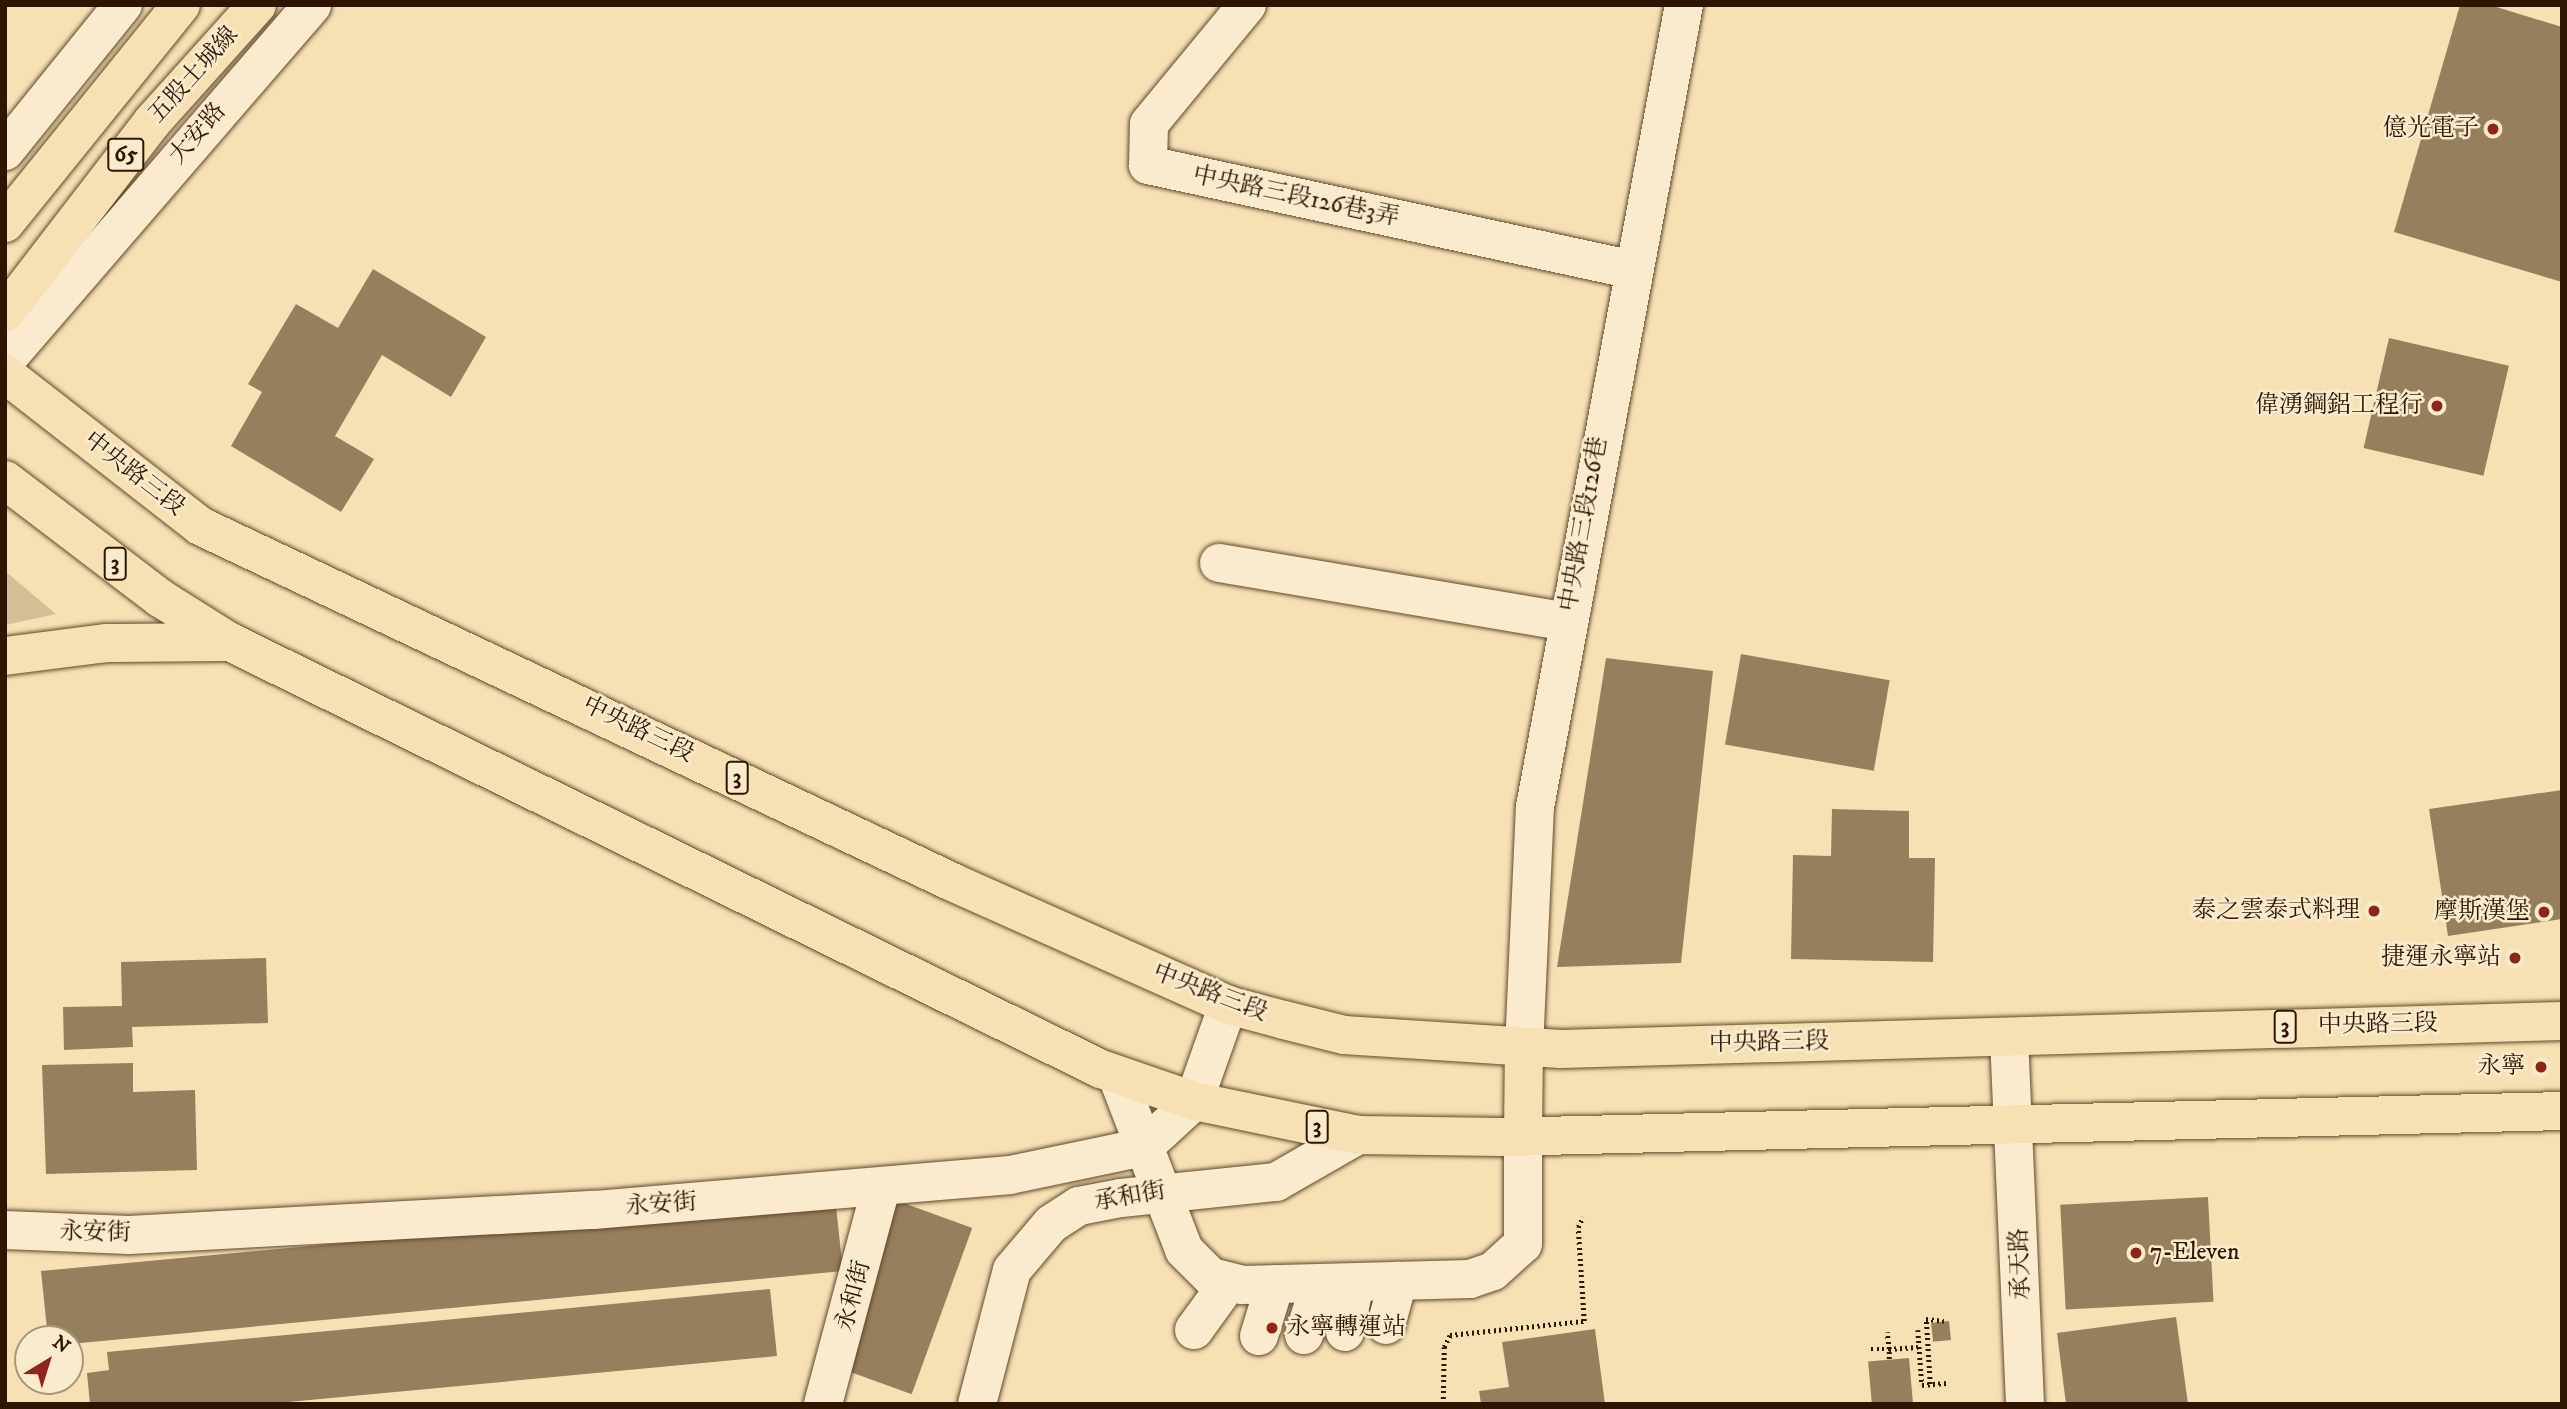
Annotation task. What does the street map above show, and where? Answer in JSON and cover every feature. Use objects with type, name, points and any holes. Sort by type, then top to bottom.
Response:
[{"type":"main road","name":"65","points":[[5,223],[181,5]]},
{"type":"main road","name":"五股土城線","points":[[5,313],[152,122],[257,5]]},
{"type":"main road","name":"中央路三段","points":[[5,374],[200,526],[952,882],[1228,1005],[1344,1035],[1524,1048],[2562,1021]]},
{"type":"main road","name":"3","points":[[5,480],[160,598],[230,642],[1117,1076],[1194,1101],[1358,1135],[1523,1137],[2562,1111]]},
{"type":"main road","points":[[5,656],[107,643],[230,642]]},
{"type":"main road","points":[[1523,1137],[1524,1048]]},
{"type":"street","points":[[5,151],[123,5]]},
{"type":"street","name":"大安路","points":[[5,361],[312,5]]},
{"type":"street","name":"中央路三段126巷3弄","points":[[1247,5],[1149,124],[1149,165],[1634,270]]},
{"type":"street","name":"中央路三段126巷","points":[[1524,1048],[1535,807],[1567,622],[1684,5]]},
{"type":"street","points":[[1219,564],[1567,622]]},
{"type":"street","points":[[1144,1147],[1194,1101],[1228,1005]]},
{"type":"street","name":"承天路","points":[[2009,1037],[2025,1404]]},
{"type":"street","points":[[1117,1076],[1161,1190],[1195,1266],[1228,1283],[1470,1279],[1511,1260],[1522,1244],[1523,1137]]},
{"type":"street","name":"承和街","points":[[978,1404],[1012,1270],[1028,1246],[1079,1206],[1161,1190],[1276,1182],[1358,1135]]},
{"type":"street","name":"永安街","points":[[5,1230],[129,1235],[881,1188],[1010,1175],[1144,1147]]},
{"type":"street","name":"永和街","points":[[823,1404],[881,1188]]},
{"type":"street","points":[[1386,1325],[1398,1282]]},
{"type":"street","points":[[1194,1330],[1228,1283]]},
{"type":"street","points":[[1337,1283],[1345,1332]]},
{"type":"street","points":[[1304,1335],[1337,1283]]},
{"type":"street","points":[[1259,1336],[1275,1284]]},
{"type":"path","points":[[1443,1404],[1450,1335],[1584,1321],[1578,1227],[1583,1217]]},
{"type":"path","points":[[1571,1227],[1578,1227]]},
{"type":"path","points":[[1930,1384],[1926,1319],[1944,1321]]},
{"type":"path","points":[[1918,1330],[1922,1385],[1946,1382]]},
{"type":"path","points":[[1887,1332],[1889,1359]]},
{"type":"path","points":[[1871,1349],[1918,1347]]},
{"type":"shaded area","points":[[5,571],[56,614],[5,625]]},
{"type":"building","name":"億光電子","points":[[2460,5],[2490,5],[2562,27],[2562,282],[2394,232]]},
{"type":"building","points":[[373,269],[486,337],[451,397],[382,355],[335,436],[374,459],[341,512],[231,446],[262,392],[248,384],[296,304],[338,328]]},
{"type":"building","name":"偉湧鋼鋁工程行","points":[[2389,338],[2509,366],[2483,476],[2364,448]]},
{"type":"building","points":[[1741,654],[1890,680],[1874,771],[1725,745]]},
{"type":"building","points":[[1606,658],[1713,671],[1681,963],[1557,967]]},
{"type":"building","points":[[2562,790],[2562,919],[2448,936],[2429,809]]},
{"type":"building","points":[[1832,809],[1909,811],[1909,858],[1935,858],[1933,962],[1791,959],[1793,855],[1831,856]]},
{"type":"building","points":[[266,958],[268,1023],[132,1027],[133,1047],[64,1050],[63,1007],[122,1006],[121,962]]},
{"type":"building","points":[[133,1063],[133,1092],[195,1090],[197,1170],[46,1174],[42,1065]]},
{"type":"building","points":[[835,1197],[843,1271],[84,1343],[84,1325],[47,1325],[41,1271]]},
{"type":"building","name":"7-Eleven","points":[[2208,1197],[2213,1302],[2066,1310],[2060,1205]]},
{"type":"building","points":[[898,1201],[972,1228],[912,1394],[837,1367]]},
{"type":"building","points":[[770,1289],[777,1356],[267,1404],[90,1404],[87,1373],[109,1370],[107,1352]]},
{"type":"building","points":[[2176,1317],[2188,1404],[2066,1404],[2057,1333]]},
{"type":"building","points":[[1949,1321],[1951,1340],[1933,1342],[1931,1323]]},
{"type":"building","points":[[1595,1329],[1605,1404],[1481,1404],[1479,1391],[1509,1387],[1502,1342]]},
{"type":"building","points":[[1909,1358],[1913,1404],[1872,1404],[1868,1362]]},
{"type":"place","name":"億光電子","points":[[2493,129]]},
{"type":"place","name":"偉湧鋼鋁工程行","points":[[2437,406]]},
{"type":"place","name":"泰之雲泰式料理","points":[[2374,911]]},
{"type":"place","name":"摩斯漢堡","points":[[2544,912]]},
{"type":"place","name":"捷運永寧站","points":[[2515,958]]},
{"type":"place","name":"永寧","points":[[2541,1067]]},
{"type":"place","name":"7-Eleven","points":[[2136,1253]]},
{"type":"place","name":"永寧轉運站","points":[[1272,1328]]}]
